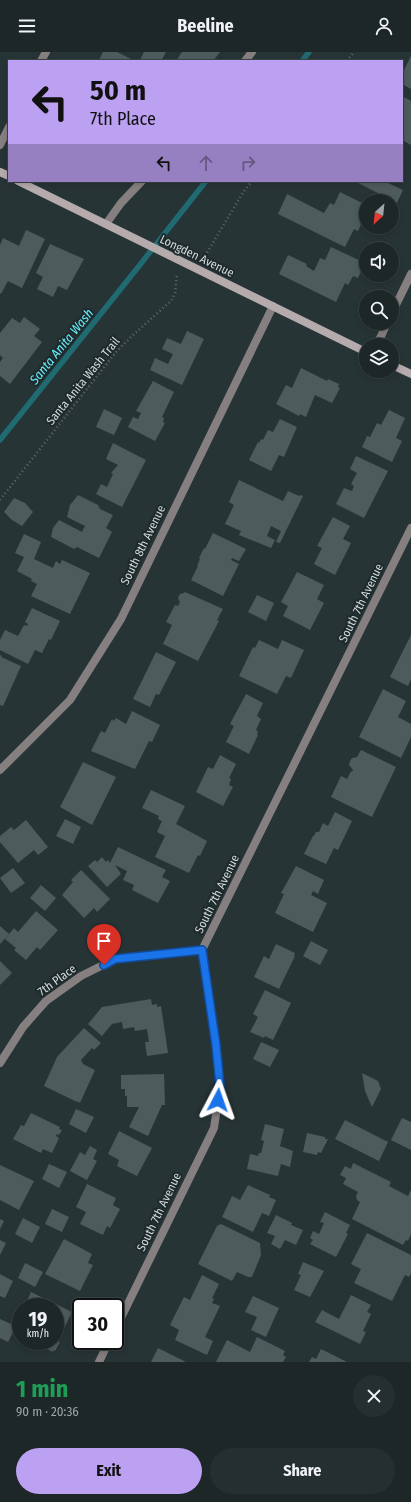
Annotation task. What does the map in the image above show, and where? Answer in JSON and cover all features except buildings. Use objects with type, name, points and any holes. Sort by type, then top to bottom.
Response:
[{"type":"street","points":[[0,145],[8,130]]},
{"type":"street","name":"Longden Avenue","points":[[20,182],[359,349]]},
{"type":"street","points":[[106,224],[120,203],[141,182]]},
{"type":"street","points":[[399,299],[411,274]]},
{"type":"street","name":"South 8th Avenue","points":[[0,770],[70,700],[121,619],[273,306]]},
{"type":"street","points":[[399,368],[411,374]]},
{"type":"street","name":"South 7th Avenue","points":[[124,1312],[214,1128],[220,1086],[216,1045],[202,950],[411,528]]},
{"type":"street","name":"7th Place","points":[[0,1063],[23,1027],[46,1001],[81,976],[115,959],[202,950]]},
{"type":"street","points":[[99,1362],[105,1350]]},
{"type":"path","points":[[348,60],[354,52]]},
{"type":"path","points":[[205,256],[244,191],[251,182]]},
{"type":"path","name":"Santa Anita Wash Trail","points":[[0,500],[116,352],[171,301],[175,294],[177,274]]},
{"type":"waterway","name":"Santa Anita Wash","points":[[303,60],[309,52]]},
{"type":"waterway","name":"Santa Anita Wash","points":[[0,440],[205,182]]},
{"type":"route","points":[[104,965],[115,959],[202,950],[216,1045],[220,1086],[218,1100]]}]
